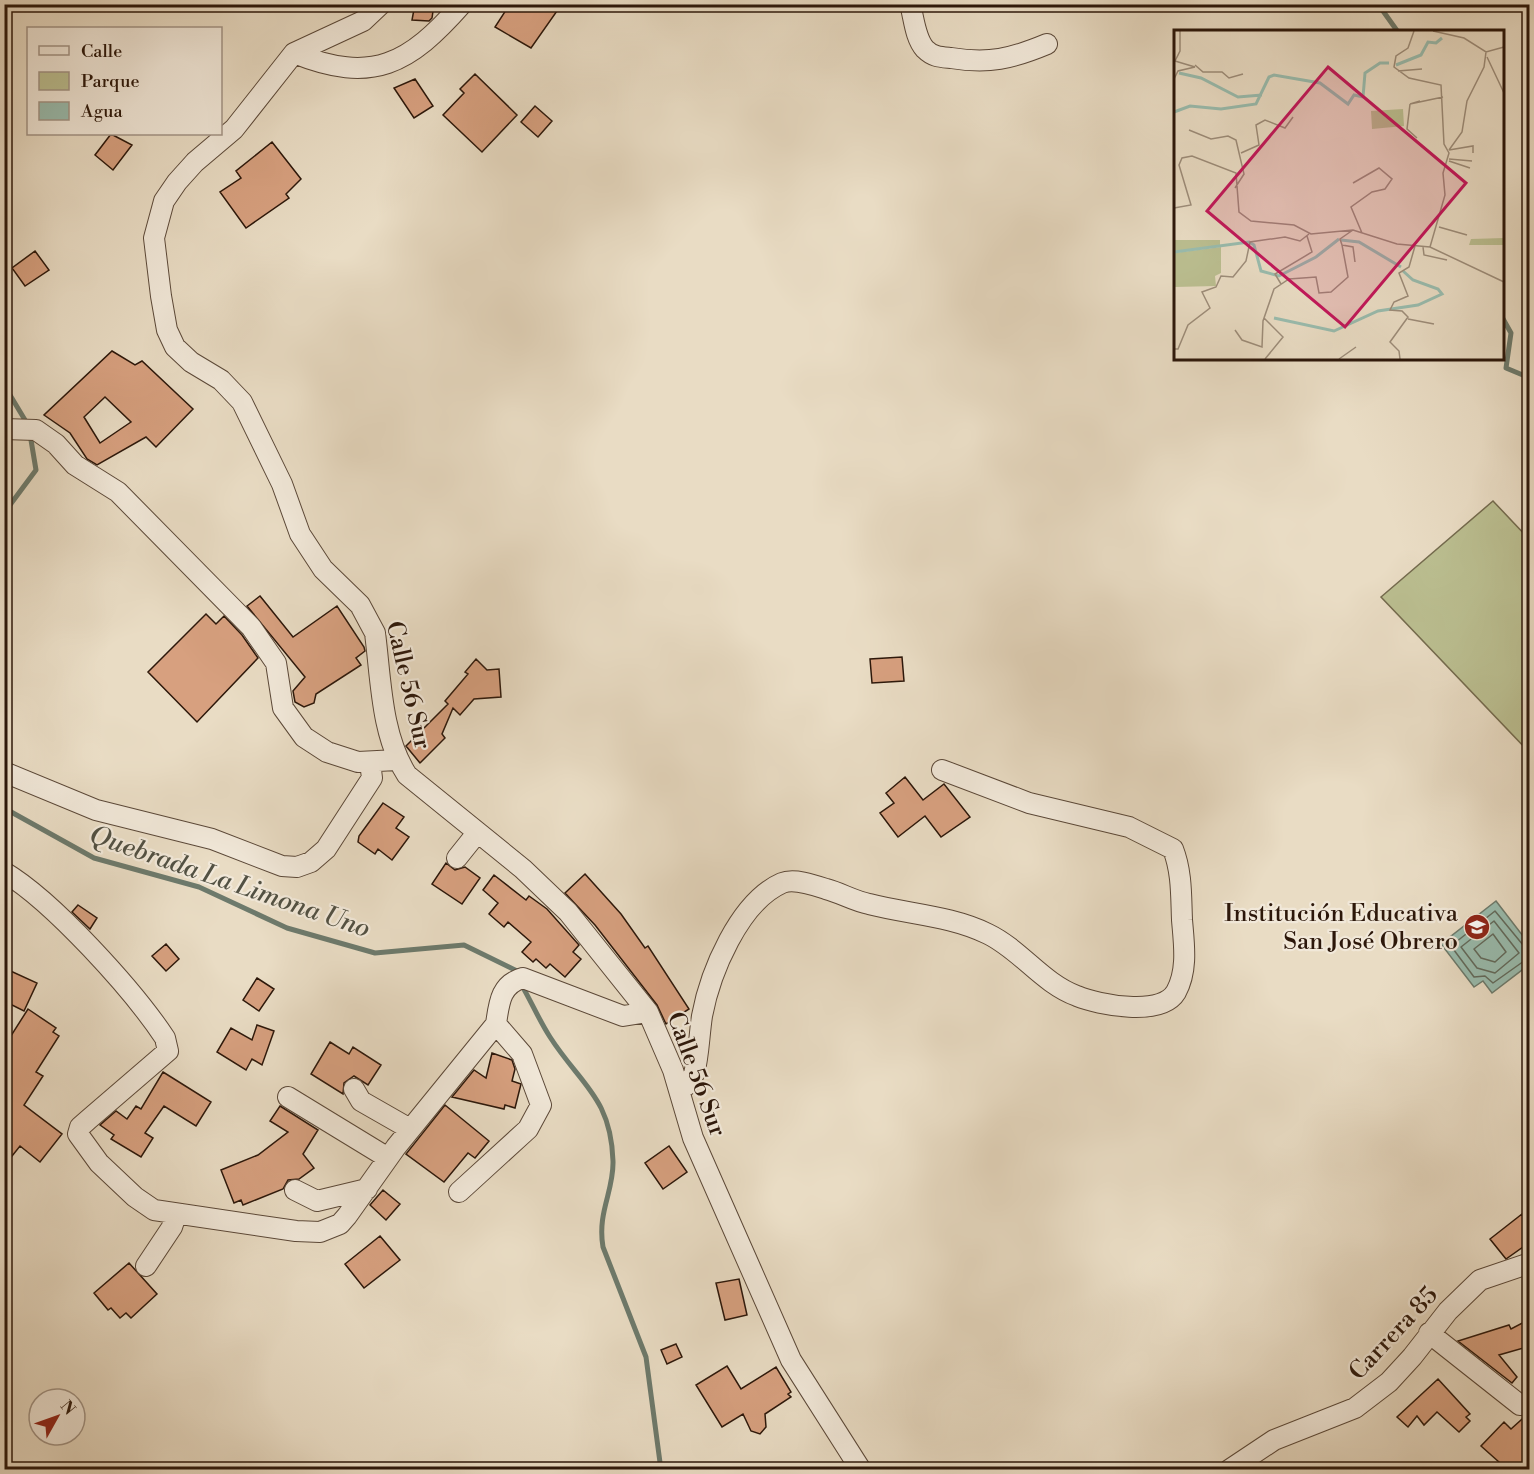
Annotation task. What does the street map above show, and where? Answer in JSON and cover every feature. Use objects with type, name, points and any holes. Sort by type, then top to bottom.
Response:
[{"type":"street","name":"Calle 56 Sur","points":[[381,4],[363,21],[294,53],[240,123],[195,162],[164,201],[154,238],[156,269],[167,330],[175,347],[191,362],[221,380],[242,402],[282,484],[300,534],[323,569],[368,618],[375,633],[389,732],[397,760],[407,774],[523,869],[568,912],[648,1012],[660,1036],[693,1138],[791,1360],[808,1405],[861,1470]]},
{"type":"street","points":[[294,53],[337,67],[389,64],[430,39],[462,4]]},
{"type":"street","points":[[910,4],[920,41],[932,55],[939,58],[972,62],[1007,59],[1047,44]]},
{"type":"street","points":[[10,428],[36,430],[56,444],[75,465],[118,492],[251,627],[276,663],[283,708],[304,737],[327,752],[358,762],[397,760]]},
{"type":"street","points":[[4,772],[96,810],[212,839],[282,866],[297,867],[311,862],[326,849],[372,778],[370,762]]},
{"type":"street","points":[[679,1090],[687,1085],[694,1074],[707,997],[722,956],[751,908],[772,888],[785,882],[808,884],[866,904],[957,923],[986,933],[998,939],[1041,976],[1077,996],[1101,1003],[1144,1007],[1167,1000],[1174,994],[1185,962],[1179,866],[1173,849],[1130,827],[1029,803],[942,770]]},
{"type":"street","points":[[458,858],[477,833]]},
{"type":"street","points":[[4,872],[28,889],[71,929],[165,1038],[168,1051],[80,1127],[78,1134],[99,1163],[135,1197],[154,1210],[177,1215],[320,1232],[340,1224],[388,1158],[496,1024],[499,999],[506,988],[523,978],[623,1016],[648,1012]]},
{"type":"street","points":[[459,1192],[528,1129],[540,1105],[522,1054],[496,1024]]},
{"type":"street","points":[[354,1089],[361,1101],[410,1130]]},
{"type":"street","points":[[288,1097],[388,1158]]},
{"type":"street","points":[[295,1190],[317,1200],[367,1189]]},
{"type":"street","points":[[146,1266],[172,1227],[177,1215]]},
{"type":"street","name":"Carrera 85","points":[[1238,1467],[1274,1440],[1355,1408],[1389,1382],[1448,1311],[1480,1280],[1530,1263]]},
{"type":"street","points":[[1429,1333],[1520,1405]]},
{"type":"green space","points":[[1493,501],[1529,539],[1529,752],[1381,597]]},
{"type":"water","points":[[1496,901],[1529,944],[1530,964],[1492,993],[1483,981],[1474,987],[1441,944]]},
{"type":"building","points":[[415,4],[434,4],[432,18],[429,21],[412,20]]},
{"type":"building","points":[[510,4],[547,4],[557,11],[531,48],[495,27]]},
{"type":"building","points":[[475,74],[517,115],[482,152],[443,115],[464,93],[460,89]]},
{"type":"building","points":[[415,79],[433,106],[414,118],[394,88]]},
{"type":"building","points":[[535,106],[552,121],[538,137],[521,122]]},
{"type":"building","points":[[110,135],[132,145],[113,170],[95,155]]},
{"type":"building","points":[[272,142],[301,179],[286,194],[289,198],[246,228],[220,192],[241,178],[236,171]]},
{"type":"building","points":[[35,251],[49,270],[25,286],[12,268]]},
{"type":"building","points":[[112,351],[135,365],[142,361],[193,409],[156,447],[146,437],[97,465],[87,459],[70,433],[44,415]],"holes":[[[105,397],[131,422],[100,443],[84,417]]]},
{"type":"building","points":[[260,596],[293,637],[337,606],[364,647],[365,651],[356,658],[361,665],[316,694],[314,703],[304,707],[295,702],[293,691],[305,677],[247,606]]},
{"type":"building","points":[[206,614],[216,624],[224,616],[242,635],[258,658],[197,722],[148,672]]},
{"type":"building","points":[[902,657],[904,681],[872,683],[870,659]]},
{"type":"building","points":[[476,659],[487,670],[499,669],[501,697],[474,699],[460,715],[453,708],[442,734],[445,738],[420,763],[406,746],[448,704],[445,701],[468,674],[465,672]]},
{"type":"building","points":[[905,777],[923,800],[944,784],[970,817],[941,837],[925,816],[898,837],[880,813],[894,803],[886,793]]},
{"type":"building","points":[[383,803],[404,817],[396,828],[409,837],[392,860],[378,849],[375,854],[358,842],[359,836]]},
{"type":"building","points":[[446,863],[455,870],[465,867],[480,878],[462,904],[432,884]]},
{"type":"building","points":[[585,874],[621,914],[645,948],[648,946],[689,1009],[666,1024],[657,1005],[595,925],[565,893]]},
{"type":"building","points":[[494,875],[526,900],[529,896],[547,909],[579,945],[573,952],[581,959],[565,977],[550,964],[546,968],[536,959],[533,962],[522,952],[531,942],[508,922],[504,927],[489,914],[498,903],[483,890]]},
{"type":"building","points":[[78,905],[97,918],[90,929],[72,912]]},
{"type":"building","points":[[166,944],[179,959],[166,971],[152,956]]},
{"type":"building","points":[[4,968],[37,983],[24,1011],[4,1001]]},
{"type":"building","points":[[257,978],[274,989],[259,1011],[243,1000]]},
{"type":"building","points":[[28,1009],[56,1028],[53,1032],[59,1036],[36,1072],[43,1076],[24,1105],[62,1134],[40,1162],[20,1146],[4,1166],[4,1036],[9,1039]]},
{"type":"building","points":[[257,1025],[274,1031],[262,1065],[252,1059],[246,1070],[217,1052],[231,1028],[252,1040]]},
{"type":"building","points":[[330,1042],[349,1054],[353,1047],[381,1065],[368,1085],[354,1076],[344,1083],[343,1094],[311,1074]]},
{"type":"building","points":[[492,1053],[512,1060],[515,1069],[512,1081],[521,1084],[515,1108],[505,1105],[504,1109],[452,1097],[474,1070],[486,1078]]},
{"type":"building","points":[[163,1072],[211,1102],[196,1126],[164,1106],[145,1133],[153,1138],[141,1157],[111,1139],[114,1135],[100,1125],[116,1111],[127,1119],[136,1106],[141,1109]]},
{"type":"building","points":[[445,1105],[489,1141],[475,1158],[468,1153],[444,1182],[406,1154]]},
{"type":"building","points":[[280,1106],[318,1130],[303,1154],[314,1168],[299,1179],[288,1180],[283,1189],[243,1205],[241,1200],[234,1203],[221,1170],[258,1155],[288,1132],[270,1121]]},
{"type":"building","points":[[669,1146],[687,1172],[663,1189],[645,1163]]},
{"type":"building","points":[[383,1190],[400,1204],[386,1220],[370,1205]]},
{"type":"building","points":[[1522,1214],[1530,1224],[1530,1242],[1506,1259],[1490,1239]]},
{"type":"building","points":[[380,1236],[400,1260],[364,1288],[345,1264]]},
{"type":"building","points":[[129,1263],[157,1294],[131,1318],[126,1313],[120,1318],[111,1308],[108,1310],[94,1293]]},
{"type":"building","points":[[739,1279],[747,1315],[725,1320],[716,1283]]},
{"type":"building","points":[[1530,1319],[1530,1346],[1499,1355],[1517,1377],[1512,1383],[1458,1341],[1509,1325],[1511,1329]]},
{"type":"building","points":[[676,1344],[682,1357],[667,1364],[661,1350]]},
{"type":"building","points":[[727,1366],[741,1389],[776,1367],[791,1392],[788,1394],[791,1397],[765,1414],[766,1427],[760,1434],[751,1431],[743,1414],[722,1427],[696,1385]]},
{"type":"building","points":[[1438,1379],[1470,1414],[1466,1417],[1470,1421],[1459,1432],[1437,1412],[1424,1425],[1417,1416],[1408,1427],[1397,1417]]},
{"type":"building","points":[[1530,1412],[1530,1470],[1508,1470],[1481,1446],[1504,1422],[1511,1429]]},
{"type":"waterway","points":[[1378,4],[1397,30]]},
{"type":"waterway","points":[[1504,321],[1511,333],[1506,368],[1530,378]]},
{"type":"waterway","name":"Quebrada La Limona Uno","points":[[4,385],[28,425]]},
{"type":"waterway","name":"Quebrada La Limona Uno","points":[[4,513],[36,470],[30,434]]},
{"type":"waterway","name":"Quebrada La Limona Uno","points":[[4,808],[94,858],[199,887],[287,928],[375,953],[464,945],[517,971]]},
{"type":"waterway","name":"Quebrada La Limona Uno","points":[[521,984],[550,1037],[592,1093],[607,1121],[611,1139],[613,1172],[602,1223],[603,1247],[646,1357],[661,1470]]},
{"type":"place","name":"Institución Educativa San José Obrero","points":[[1477,927]]}]
